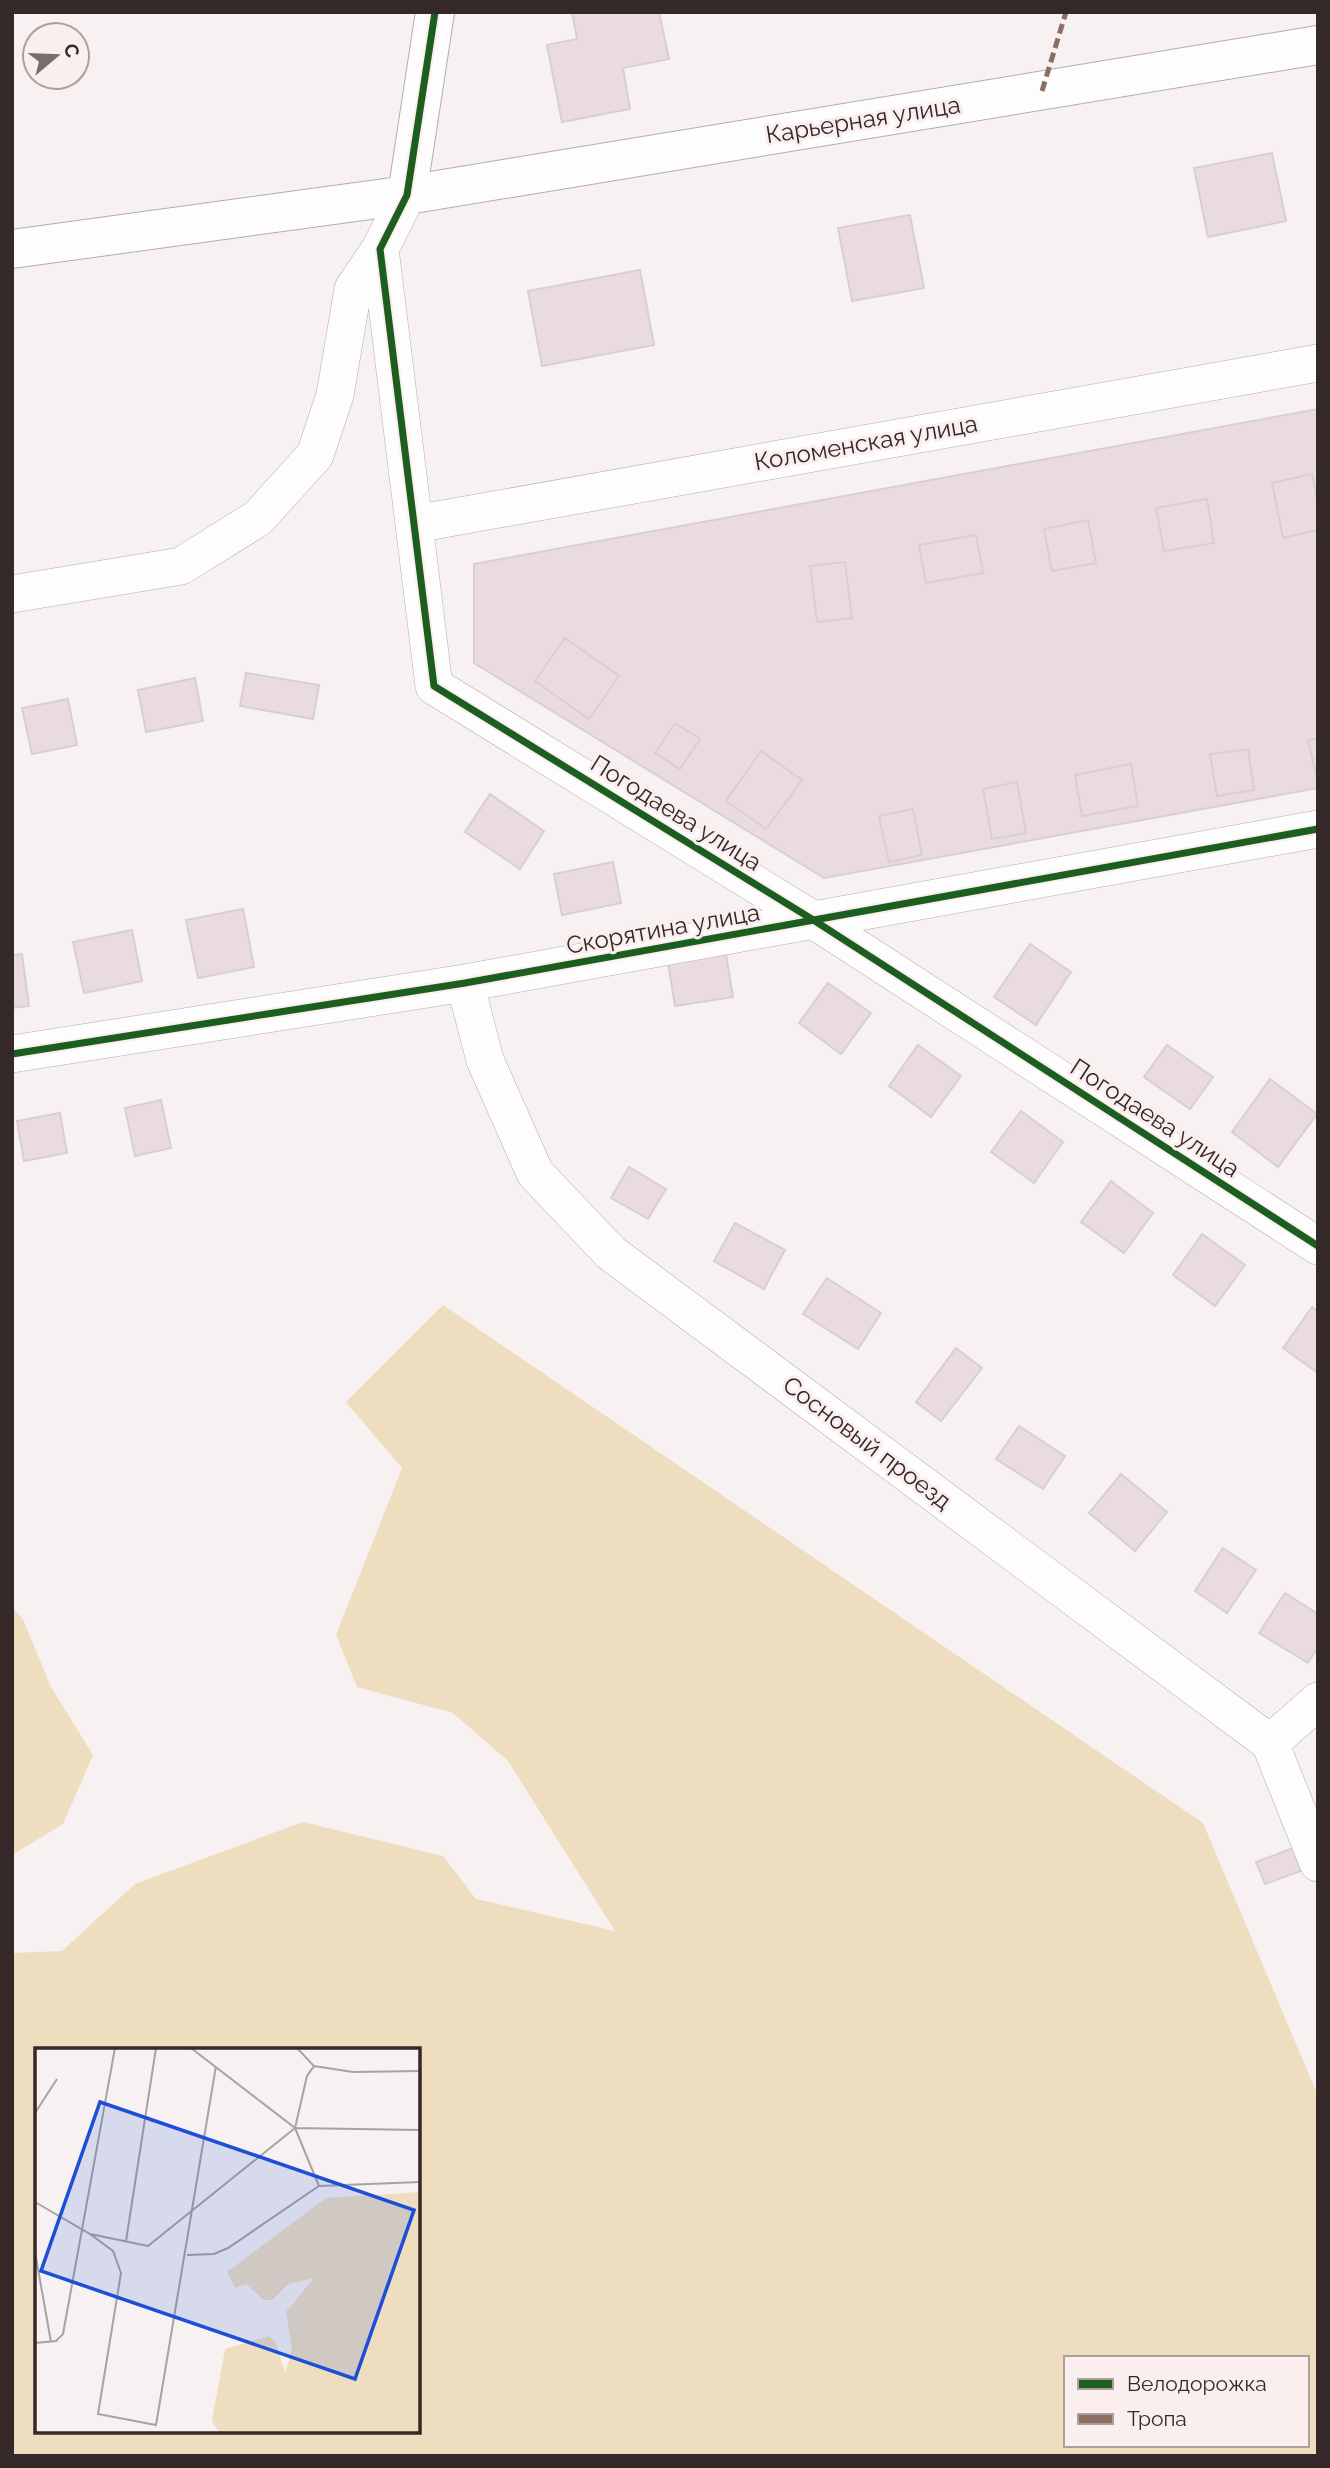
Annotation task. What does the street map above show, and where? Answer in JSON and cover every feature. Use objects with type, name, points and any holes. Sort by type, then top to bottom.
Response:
[{"type":"street","points":[[12,594],[181,566],[258,518],[315,455],[335,395],[353,289],[380,249],[407,195],[435,12]]},
{"type":"street","name":"Карьерная улица","points":[[12,249],[407,195],[1318,45]]},
{"type":"street","name":"Погодаева улица","points":[[380,249],[434,686],[816,922],[1318,1246]]},
{"type":"street","name":"Коломенская улица","points":[[415,524],[1318,363]]},
{"type":"street","name":"Скорятина улица","points":[[12,1054],[465,983],[816,922],[1318,829]]},
{"type":"street","name":"Сосновый проезд","points":[[465,983],[485,1060],[535,1173],[611,1253],[1270,1743]]},
{"type":"street","points":[[1318,1701],[1270,1743],[1318,1863]]},
{"type":"shaded area","points":[[443,1305],[1203,1823],[1318,2096],[1318,2456],[12,2456],[12,1953],[62,1951],[135,1884],[303,1822],[443,1856],[476,1899],[615,1931],[508,1761],[453,1713],[357,1687],[336,1635],[402,1468],[346,1402]]},
{"type":"shaded area","points":[[12,1607],[23,1619],[51,1687],[93,1755],[63,1824],[12,1855]]},
{"type":"building","points":[[572,12],[659,12],[669,59],[623,68],[630,109],[562,122],[547,45],[577,39]]},
{"type":"building","points":[[1272,153],[1286,221],[1208,237],[1194,168]]},
{"type":"building","points":[[910,215],[924,288],[852,301],[838,228]]},
{"type":"building","points":[[640,270],[654,345],[542,366],[528,291]]},
{"type":"building","points":[[1318,409],[1318,788],[824,878],[474,663],[474,564]]},
{"type":"building","points":[[1312,474],[1318,503],[1318,530],[1283,538],[1272,483]]},
{"type":"building","points":[[1207,499],[1214,543],[1164,551],[1156,508]]},
{"type":"building","points":[[1088,520],[1096,563],[1052,571],[1044,529]]},
{"type":"building","points":[[976,535],[983,573],[926,583],[919,545]]},
{"type":"building","points":[[845,562],[852,618],[817,622],[810,566]]},
{"type":"building","points":[[565,638],[619,676],[589,719],[535,681]]},
{"type":"building","points":[[246,673],[319,685],[313,719],[240,706]]},
{"type":"building","points":[[195,678],[203,721],[146,732],[138,690]]},
{"type":"building","points":[[68,699],[77,745],[32,754],[22,708]]},
{"type":"building","points":[[675,723],[700,739],[680,769],[655,753]]},
{"type":"building","points":[[1318,738],[1318,782],[1308,740]]},
{"type":"building","points":[[1248,749],[1254,790],[1217,796],[1210,754]]},
{"type":"building","points":[[761,751],[802,780],[766,829],[726,801]]},
{"type":"building","points":[[1131,764],[1138,806],[1082,816],[1075,775]]},
{"type":"building","points":[[1017,782],[1026,833],[992,839],[983,789]]},
{"type":"building","points":[[490,794],[544,831],[520,869],[465,832]]},
{"type":"building","points":[[913,809],[922,855],[889,862],[879,816]]},
{"type":"building","points":[[613,862],[621,903],[562,915],[554,874]]},
{"type":"building","points":[[243,909],[254,967],[198,978],[186,920]]},
{"type":"building","points":[[132,930],[142,981],[84,993],[73,942]]},
{"type":"building","points":[[1030,944],[1071,972],[1036,1025],[994,997]]},
{"type":"building","points":[[22,954],[29,1006],[12,1008],[12,955]]},
{"type":"building","points":[[726,954],[733,997],[675,1006],[668,963]]},
{"type":"building","points":[[828,983],[871,1013],[841,1054],[799,1023]]},
{"type":"building","points":[[918,1045],[961,1076],[931,1117],[889,1086]]},
{"type":"building","points":[[1167,1045],[1213,1077],[1190,1109],[1144,1077]]},
{"type":"building","points":[[1270,1079],[1317,1114],[1278,1167],[1232,1132]]},
{"type":"building","points":[[161,1100],[171,1148],[135,1156],[125,1108]]},
{"type":"building","points":[[1021,1111],[1063,1142],[1034,1183],[991,1152]]},
{"type":"building","points":[[60,1113],[67,1153],[24,1161],[17,1121]]},
{"type":"building","points":[[629,1167],[666,1189],[648,1219],[611,1198]]},
{"type":"building","points":[[1111,1181],[1153,1213],[1124,1253],[1081,1222]]},
{"type":"building","points":[[735,1223],[785,1250],[764,1289],[714,1261]]},
{"type":"building","points":[[1202,1234],[1245,1265],[1215,1306],[1173,1275]]},
{"type":"building","points":[[827,1278],[881,1313],[858,1349],[803,1314]]},
{"type":"building","points":[[1312,1307],[1318,1311],[1318,1373],[1283,1348]]},
{"type":"building","points":[[956,1348],[982,1368],[941,1421],[916,1402]]},
{"type":"building","points":[[1019,1426],[1065,1456],[1043,1489],[996,1459]]},
{"type":"building","points":[[1121,1474],[1167,1512],[1135,1551],[1089,1513]]},
{"type":"building","points":[[1223,1548],[1256,1570],[1227,1613],[1195,1591]]},
{"type":"building","points":[[1285,1593],[1318,1614],[1318,1647],[1308,1663],[1259,1633]]},
{"type":"building","points":[[1293,1848],[1301,1871],[1265,1884],[1256,1862]]},
{"type":"marked path","points":[[1042,91],[1066,12]]},
{"type":"cycle path","points":[[435,12],[407,195],[380,249],[434,686],[815,921],[1318,1246]]},
{"type":"cycle path","points":[[12,1054],[465,983],[1318,829]]}]
